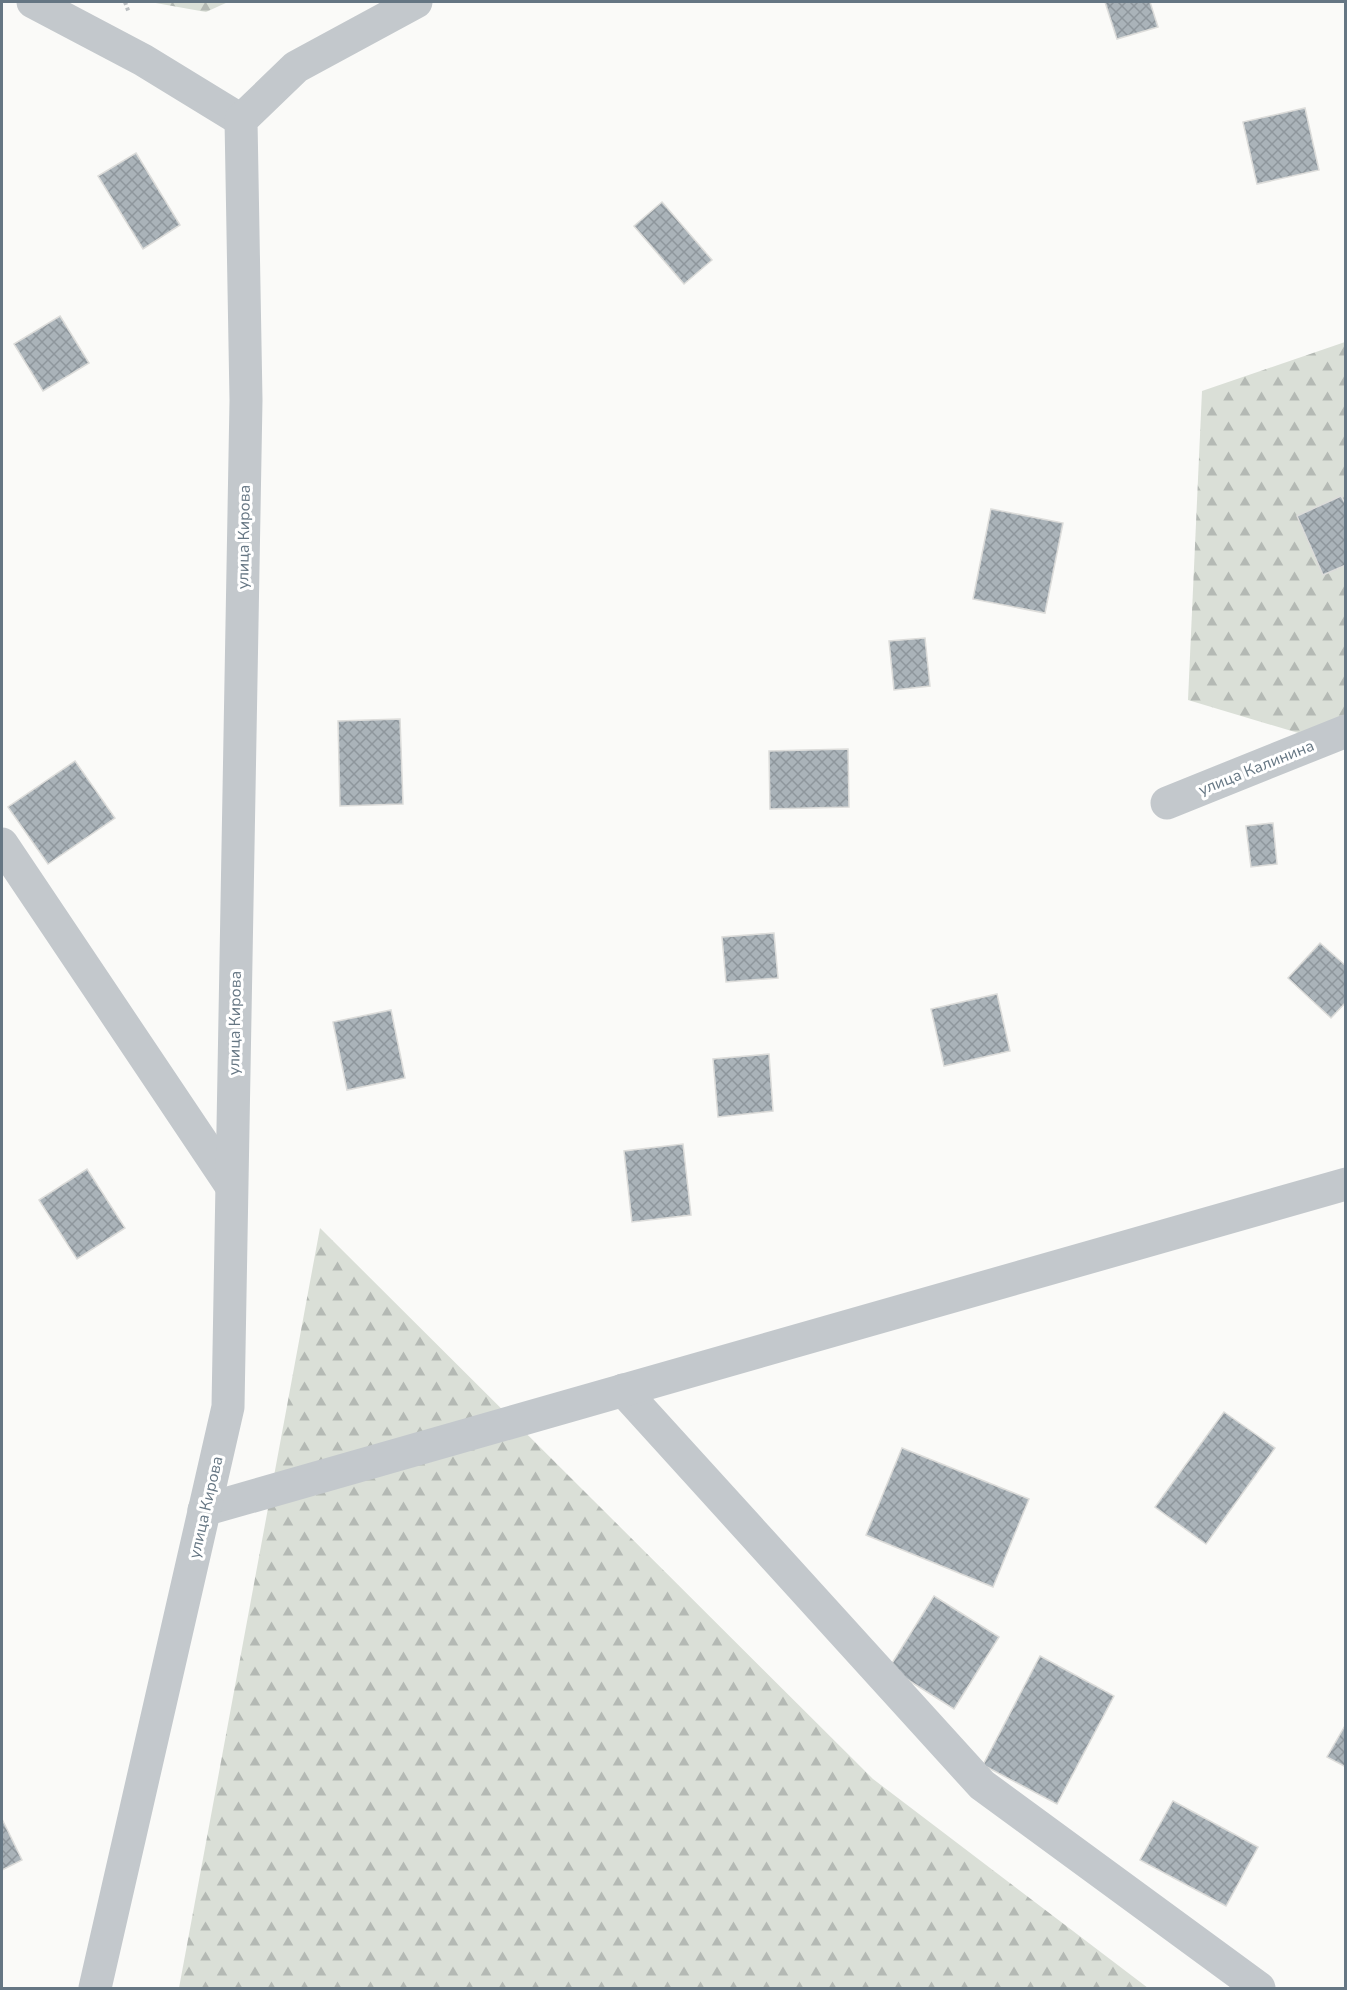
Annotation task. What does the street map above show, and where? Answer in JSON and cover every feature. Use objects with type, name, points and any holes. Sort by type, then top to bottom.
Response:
[{"type":"street","points":[[33,2],[143,60],[241,120],[296,67],[416,2]]},
{"type":"street","name":"улица Кирова","points":[[95,1989],[228,1407],[246,400],[241,120]]},
{"type":"street","name":"улица Калинина","points":[[1167,804],[1346,731]]},
{"type":"street","points":[[2,844],[231,1184]]},
{"type":"street","points":[[204,1510],[1346,1184]]},
{"type":"street","points":[[623,1390],[982,1785],[1259,1989]]},
{"type":"green space","points":[[150,2],[228,2],[206,12]]},
{"type":"green space","points":[[1345,342],[1345,747],[1188,700],[1202,391]]},
{"type":"green space","points":[[320,1228],[873,1779],[1148,1988],[179,1988]]},
{"type":"building","points":[[1105,2],[1150,2],[1158,27],[1117,39]]},
{"type":"building","points":[[1305,108],[1319,170],[1257,184],[1243,122]]},
{"type":"building","points":[[136,153],[180,225],[143,249],[98,176]]},
{"type":"building","points":[[662,202],[712,260],[684,284],[634,226]]},
{"type":"building","points":[[60,316],[89,363],[43,391],[14,344]]},
{"type":"building","points":[[1341,496],[1346,505],[1346,565],[1323,575],[1297,516]]},
{"type":"building","points":[[991,509],[1063,523],[1045,613],[973,599]]},
{"type":"building","points":[[925,638],[930,686],[894,690],[889,641]]},
{"type":"building","points":[[400,719],[403,804],[340,806],[338,721]]},
{"type":"building","points":[[848,749],[849,807],[770,809],[769,751]]},
{"type":"building","points":[[75,761],[115,818],[48,864],[8,807]]},
{"type":"building","points":[[1273,823],[1277,864],[1251,867],[1246,826]]},
{"type":"building","points":[[774,933],[778,978],[726,982],[722,937]]},
{"type":"building","points":[[1320,943],[1346,966],[1346,1002],[1331,1018],[1288,978]]},
{"type":"building","points":[[997,994],[1010,1051],[944,1066],[931,1009]]},
{"type":"building","points":[[391,1010],[405,1078],[347,1090],[333,1022]]},
{"type":"building","points":[[769,1054],[773,1111],[718,1117],[713,1059]]},
{"type":"building","points":[[683,1144],[691,1215],[632,1222],[624,1151]]},
{"type":"building","points":[[87,1169],[125,1228],[77,1259],[39,1200]]},
{"type":"building","points":[[1224,1412],[1275,1448],[1206,1544],[1155,1507]]},
{"type":"building","points":[[902,1448],[1029,1499],[993,1587],[866,1535]]},
{"type":"building","points":[[934,1596],[999,1637],[954,1709],[889,1668]]},
{"type":"building","points":[[1040,1656],[1114,1696],[1057,1804],[983,1765]]},
{"type":"building","points":[[1346,1724],[1346,1767],[1327,1757]]},
{"type":"building","points":[[1173,1801],[1258,1847],[1226,1906],[1140,1860]]},
{"type":"building","points":[[2,1819],[22,1860],[2,1870]]}]
